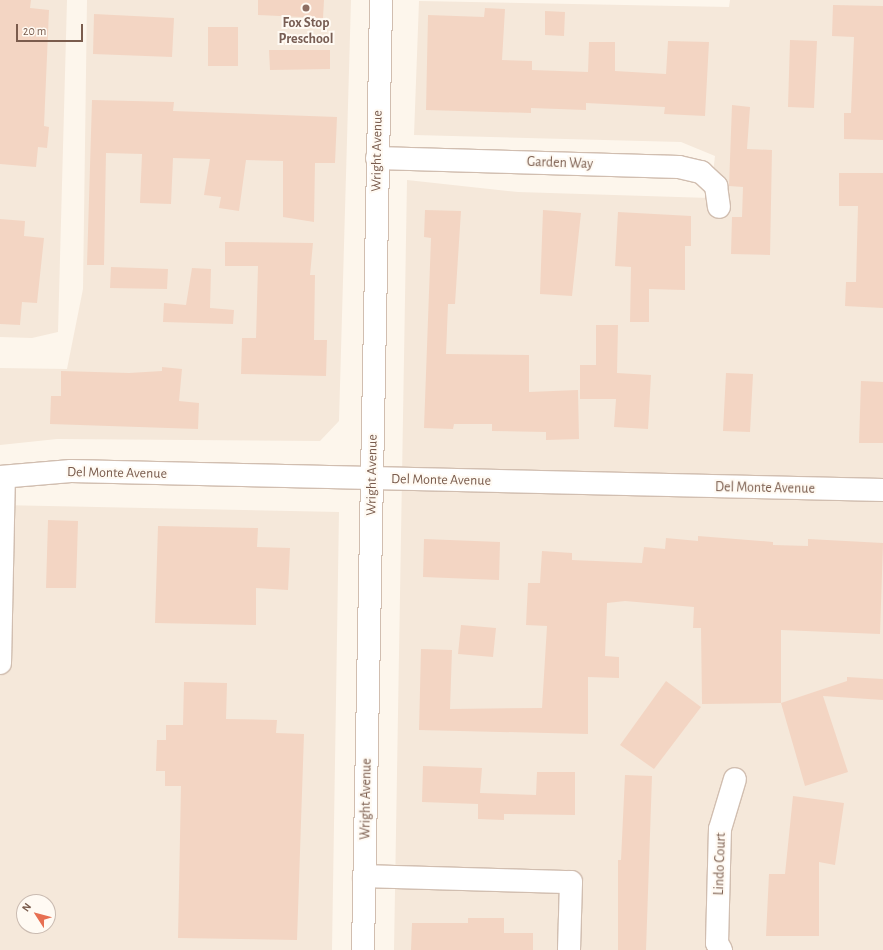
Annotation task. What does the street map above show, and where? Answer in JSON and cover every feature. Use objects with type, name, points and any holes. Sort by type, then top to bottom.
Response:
[{"type":"street","name":"Wright Avenue","points":[[363,950],[381,0]]},
{"type":"street","name":"Garden Way","points":[[377,158],[679,166],[702,172],[716,186],[719,207]]},
{"type":"street","name":"Del Monte Avenue","points":[[2,477],[71,472],[883,490]]},
{"type":"street","points":[[0,663],[2,477]]},
{"type":"street","name":"Lindo Court","points":[[722,950],[717,943],[720,829],[735,779]]},
{"type":"street","points":[[364,876],[571,882],[569,950]]},
{"type":"shaded area","points":[[0,0],[67,0],[58,332],[32,338],[0,337]]},
{"type":"shaded area","points":[[87,0],[351,0],[339,421],[320,441],[57,439],[0,445],[0,368],[67,369],[83,289]]},
{"type":"shaded area","points":[[730,0],[883,0],[883,950],[394,950],[407,180],[518,192],[710,198],[715,156],[681,142],[414,135],[419,1],[729,7]]},
{"type":"shaded area","points":[[0,505],[339,512],[332,950],[0,950]]},
{"type":"building","points":[[0,0],[31,0],[30,8],[49,10],[44,126],[49,127],[47,148],[38,147],[36,167],[0,164]]},
{"type":"building","points":[[258,0],[324,0],[323,18],[258,15]]},
{"type":"building","points":[[833,5],[883,6],[883,140],[844,139],[844,113],[851,113],[854,37],[832,36]]},
{"type":"building","points":[[485,8],[505,9],[502,60],[532,61],[532,70],[588,72],[589,42],[615,42],[615,71],[666,74],[668,41],[709,42],[705,116],[664,114],[665,107],[586,103],[586,110],[531,108],[531,113],[426,110],[428,15],[484,17]]},
{"type":"building","points":[[545,11],[565,12],[564,36],[545,35]]},
{"type":"building","points":[[94,14],[174,18],[172,57],[93,54]]},
{"type":"building","points":[[208,27],[238,27],[238,66],[208,66]]},
{"type":"building","points":[[790,40],[817,41],[814,108],[788,107]]},
{"type":"building","points":[[269,50],[330,50],[330,69],[270,70]]},
{"type":"building","points":[[92,100],[174,102],[173,111],[337,117],[335,163],[315,163],[314,222],[283,217],[283,161],[246,160],[239,211],[219,208],[221,197],[204,195],[210,159],[173,158],[171,204],[140,203],[142,154],[106,153],[104,265],[87,265]]},
{"type":"building","points":[[732,105],[750,107],[747,149],[772,150],[770,255],[731,254],[732,217],[742,217],[743,187],[729,186]]},
{"type":"building","points":[[839,173],[883,173],[883,308],[845,306],[846,282],[856,282],[858,206],[839,206]]},
{"type":"building","points":[[425,210],[461,211],[455,304],[448,304],[446,354],[529,355],[529,392],[578,390],[579,439],[546,440],[546,432],[492,431],[492,424],[454,424],[453,429],[424,428],[431,238],[424,237]]},
{"type":"building","points":[[543,210],[581,213],[572,296],[540,294]]},
{"type":"building","points":[[618,212],[691,216],[691,246],[685,246],[685,290],[649,289],[649,322],[630,322],[631,267],[615,266]]},
{"type":"building","points":[[0,219],[25,221],[24,236],[44,238],[37,303],[22,302],[20,325],[0,324]]},
{"type":"building","points":[[225,242],[313,243],[310,275],[315,275],[314,340],[327,340],[326,376],[241,374],[242,338],[256,338],[258,266],[225,266]]},
{"type":"building","points":[[111,267],[168,269],[167,289],[110,288]]},
{"type":"building","points":[[192,268],[211,269],[210,308],[234,310],[233,324],[163,322],[164,303],[186,305]]},
{"type":"building","points":[[596,325],[618,325],[617,373],[651,375],[648,429],[614,427],[616,399],[580,399],[580,365],[596,365]]},
{"type":"building","points":[[162,367],[182,369],[179,401],[199,403],[198,429],[50,424],[51,396],[61,396],[61,371],[129,373],[162,371]]},
{"type":"building","points":[[726,373],[753,374],[750,432],[723,431]]},
{"type":"building","points":[[861,381],[883,382],[883,443],[859,443]]},
{"type":"building","points":[[48,520],[78,521],[76,588],[46,588]]},
{"type":"building","points":[[158,526],[258,528],[257,547],[290,548],[288,590],[256,588],[256,625],[155,623]]},
{"type":"building","points":[[698,536],[773,542],[773,545],[808,546],[808,539],[883,543],[880,634],[781,630],[781,703],[702,704],[701,628],[693,628],[694,607],[625,601],[607,603],[605,656],[619,657],[619,678],[588,677],[588,734],[419,730],[421,649],[452,650],[450,709],[542,708],[547,626],[526,625],[528,583],[540,583],[542,551],[572,553],[572,560],[642,563],[644,547],[665,549],[666,538],[698,541]]},
{"type":"building","points":[[424,539],[500,542],[499,580],[423,577]]},
{"type":"building","points":[[461,625],[496,628],[493,657],[458,654]]},
{"type":"building","points":[[847,677],[883,679],[883,700],[823,696],[848,772],[805,786],[781,703],[847,681]]},
{"type":"building","points":[[666,681],[701,707],[654,769],[620,745]]},
{"type":"building","points":[[184,682],[227,683],[226,719],[277,720],[276,733],[304,734],[297,940],[178,938],[181,786],[165,786],[165,771],[156,771],[157,740],[166,740],[166,725],[183,725]]},
{"type":"building","points":[[423,766],[482,768],[480,793],[536,795],[537,772],[575,772],[575,815],[504,814],[504,820],[478,819],[478,804],[422,802]]},
{"type":"building","points":[[625,775],[652,776],[646,950],[618,950],[618,860],[621,860]]},
{"type":"building","points":[[793,796],[844,803],[835,865],[819,862],[819,936],[766,936],[769,874],[785,874]]},
{"type":"building","points":[[468,918],[504,918],[504,933],[533,933],[533,950],[411,950],[412,923],[468,923]]},
{"type":"place","name":"Fox Stop Preschool","points":[[306,8]]}]
